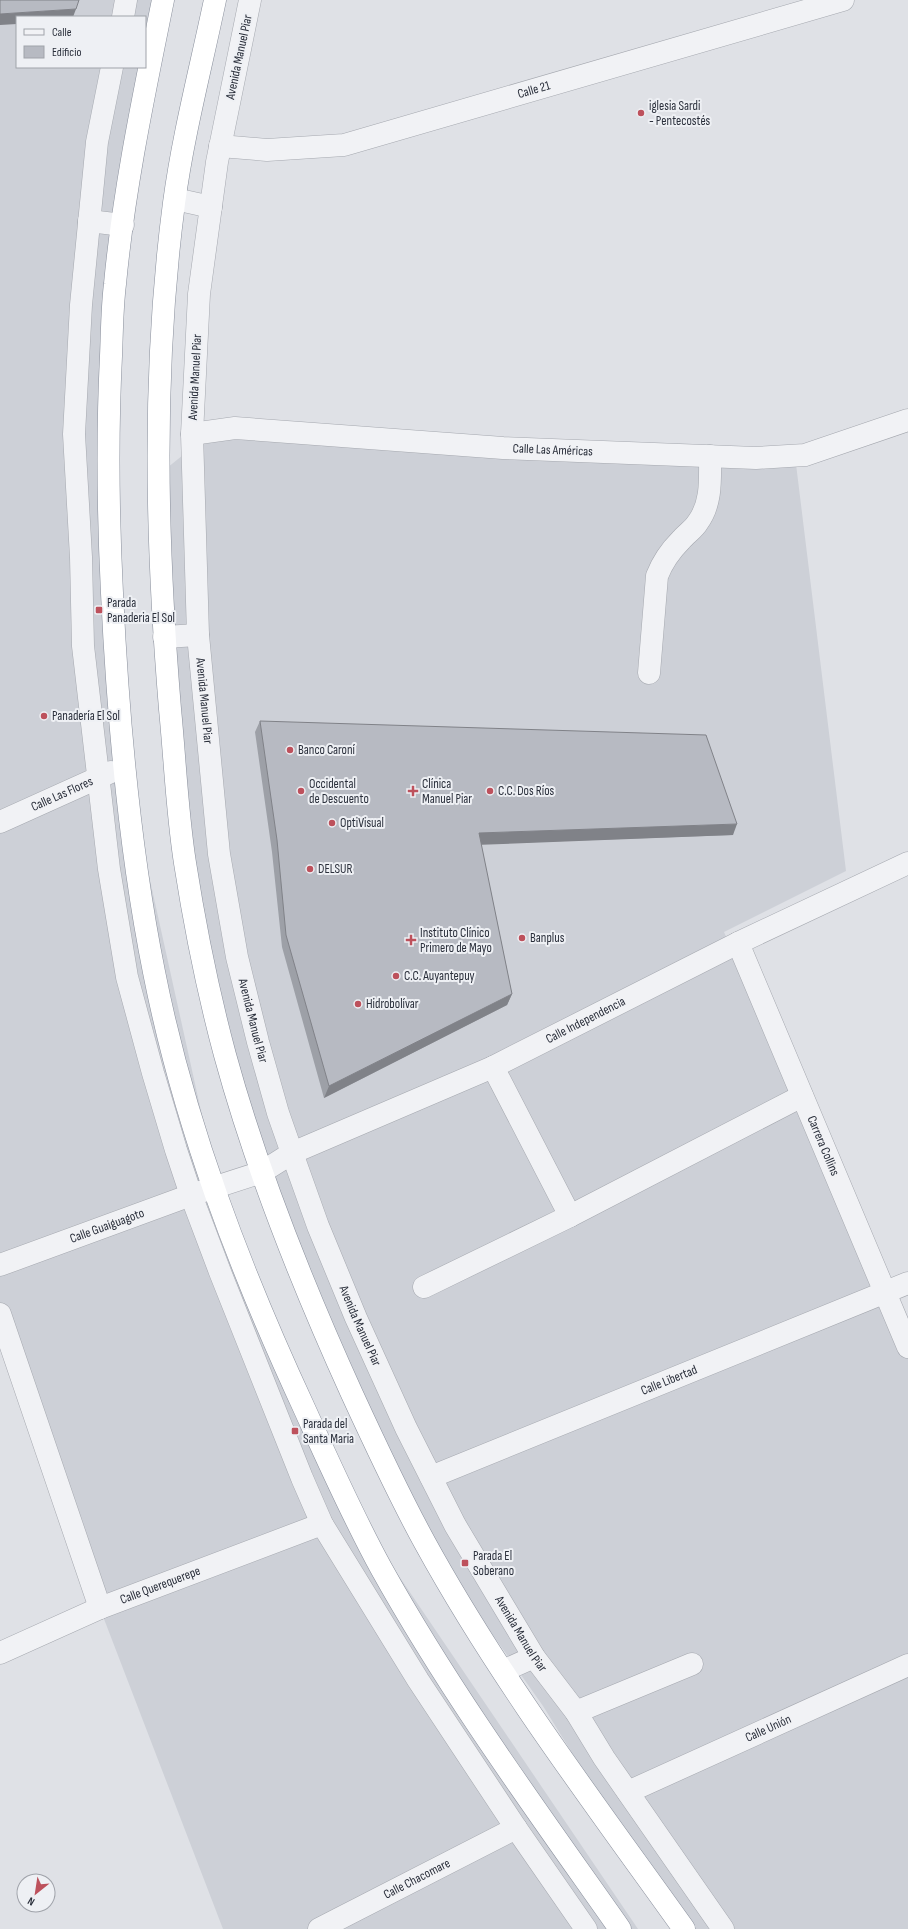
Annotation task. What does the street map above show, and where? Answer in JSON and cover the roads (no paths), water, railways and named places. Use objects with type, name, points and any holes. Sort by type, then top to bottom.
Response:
[{"type":"highway","points":[[163,0],[133,148],[114,286],[107,434],[114,641],[135,866],[154,975],[175,1064],[197,1140],[239,1257],[278,1352],[336,1478],[380,1566],[440,1667],[620,1929]]},
{"type":"highway","points":[[214,0],[175,199],[164,291],[158,434],[164,637],[185,859],[203,964],[224,1051],[245,1124],[286,1239],[321,1325],[375,1443],[424,1542],[483,1640],[580,1784],[684,1929]]},
{"type":"street","points":[[123,16],[126,0]]},
{"type":"street","name":"Avenida Manuel Piar","points":[[250,0],[220,146],[199,294],[192,434],[198,634],[219,854],[237,957],[278,1113],[318,1226],[356,1318],[431,1477],[455,1525],[534,1657],[576,1712],[604,1758],[723,1929]]},
{"type":"street","name":"Calle 21","points":[[220,146],[267,150],[344,145],[843,0]]},
{"type":"street","points":[[112,68],[97,142],[81,305],[74,434],[83,646],[109,869],[127,977],[153,1073],[191,1195],[302,1478],[322,1524],[418,1680],[516,1828],[586,1929]]},
{"type":"street","points":[[175,199],[211,207]]},
{"type":"street","points":[[89,221],[123,225]]},
{"type":"street","name":"Calle Las Américas","points":[[192,434],[236,428],[503,448],[756,458],[805,455],[908,420]]},
{"type":"street","points":[[649,673],[657,576],[662,565],[672,551],[698,522],[707,504],[710,486],[710,456]]},
{"type":"street","points":[[164,637],[198,634]]},
{"type":"street","name":"Calle Las Flores","points":[[0,822],[98,777],[125,767]]},
{"type":"street","name":"Calle Independencia","points":[[214,1188],[262,1172],[292,1153],[493,1067],[738,944],[908,863]]},
{"type":"street","name":"Carrera Collins","points":[[738,944],[908,1347]]},
{"type":"street","points":[[493,1067],[570,1216]]},
{"type":"street","points":[[424,1287],[570,1216],[802,1096]]},
{"type":"street","name":"Calle Guaiguagoto","points":[[0,1265],[191,1195],[214,1188]]},
{"type":"street","name":"Calle Libertad","points":[[431,1477],[908,1283]]},
{"type":"street","points":[[0,1314],[100,1608]]},
{"type":"street","name":"Calle Querequerepe","points":[[0,1653],[100,1608],[322,1524]]},
{"type":"street","points":[[504,1671],[534,1657]]},
{"type":"street","points":[[576,1712],[692,1664]]},
{"type":"street","name":"Calle Unión","points":[[628,1792],[908,1665]]},
{"type":"street","points":[[457,1739],[477,1722]]},
{"type":"street","name":"Calle Chacomare","points":[[322,1928],[516,1828]]},
{"type":"place","name":"iglesia Sardi - Pentecostés","points":[[641,113]]},
{"type":"place","name":"Parada Panaderia El Sol","points":[[99,610]]},
{"type":"place","name":"Panadería El Sol","points":[[44,716]]},
{"type":"place","name":"Banco Caroní","points":[[290,750]]},
{"type":"place","name":"Occidental de Descuento","points":[[301,791]]},
{"type":"place","name":"Clínica Manuel Piar","points":[[413,791]]},
{"type":"place","name":"C.C. Dos Ríos","points":[[490,791]]},
{"type":"place","name":"OptiVisual","points":[[332,823]]},
{"type":"place","name":"DELSUR","points":[[310,869]]},
{"type":"place","name":"Banplus","points":[[522,938]]},
{"type":"place","name":"Instituto Clínico Primero de Mayo","points":[[411,940]]},
{"type":"place","name":"C.C. Auyantepuy","points":[[396,976]]},
{"type":"place","name":"Hidrobolívar","points":[[358,1004]]},
{"type":"place","name":"Parada del Santa Maria","points":[[295,1431]]},
{"type":"place","name":"Parada El Soberano","points":[[465,1563]]}]
